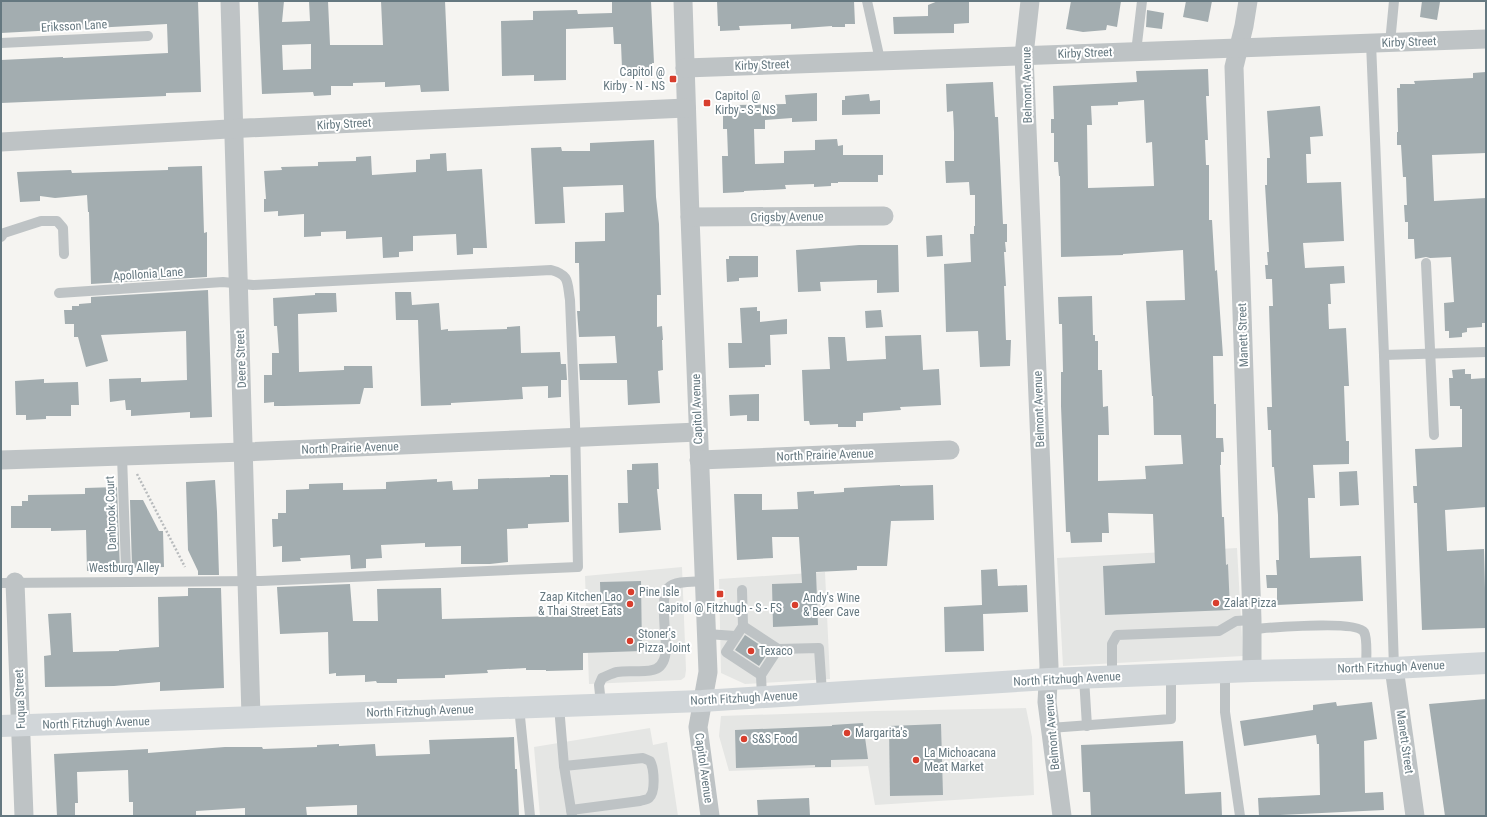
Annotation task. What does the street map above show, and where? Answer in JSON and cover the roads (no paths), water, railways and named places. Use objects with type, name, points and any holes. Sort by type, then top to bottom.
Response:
[{"type":"street","name":"Deere Street","points":[[230,1],[251,717]]},
{"type":"street","name":"Capitol Avenue","points":[[683,1],[708,672],[698,727],[710,816]]},
{"type":"street","name":"Manett Street","points":[[1248,1],[1244,26],[1234,67],[1252,624],[1252,671]]},
{"type":"street","name":"Belmont Avenue","points":[[1028,3],[1024,55],[1050,666],[1047,702],[1062,816]]},
{"type":"street","name":"Kirby Street","points":[[685,68],[1486,39]]},
{"type":"street","name":"Kirby Street","points":[[1,142],[234,129],[686,108]]},
{"type":"street","name":"Grigsby Avenue","points":[[690,217],[884,216]]},
{"type":"street","name":"North Prairie Avenue","points":[[1,460],[244,452],[698,432]]},
{"type":"street","name":"North Prairie Avenue","points":[[699,460],[950,450]]},
{"type":"street","name":"Fuqua Street","points":[[8,582],[11,726],[24,816]]},
{"type":"street","name":"North Fitzhugh Avenue","points":[[11,726],[702,701],[1084,678],[1252,671],[1394,668],[1486,663]]},
{"type":"street","name":"Manett Street","points":[[1394,668],[1415,816]]},
{"type":"lane","points":[[867,1],[880,60]]},
{"type":"lane","points":[[1136,52],[1142,1]]},
{"type":"lane","points":[[1390,43],[1394,1]]},
{"type":"lane","name":"Eriksson Lane","points":[[1,43],[148,36]]},
{"type":"lane","points":[[1371,44],[1384,354],[1394,668]]},
{"type":"lane","points":[[2,232],[41,221],[56,221],[63,228],[64,254]]},
{"type":"lane","points":[[1426,263],[1434,435]]},
{"type":"lane","name":"Apollonia Lane","points":[[59,293],[223,282],[253,285],[551,270],[561,272],[567,280],[570,300],[575,438]]},
{"type":"lane","points":[[1384,354],[1486,352]]},
{"type":"lane","name":"Westburg Alley","points":[[8,582],[247,582],[578,566],[575,438]]},
{"type":"lane","name":"Danbrook Court","points":[[122,456],[126,568]]},
{"type":"lane","points":[[601,704],[599,685],[602,678],[616,672],[652,671],[660,668],[663,663],[666,656],[664,600],[666,590],[669,587],[680,583],[704,581]]},
{"type":"lane","points":[[742,590],[743,626],[735,636],[726,652],[761,675]]},
{"type":"lane","points":[[1112,677],[1112,644],[1118,635],[1219,631],[1236,622],[1252,624],[1339,625],[1359,628],[1363,631],[1366,638],[1366,669]]},
{"type":"lane","points":[[743,626],[778,649],[819,648],[822,693]]},
{"type":"lane","points":[[707,634],[735,636]]},
{"type":"lane","points":[[762,697],[761,675],[778,649]]},
{"type":"lane","points":[[1224,673],[1225,712],[1240,816]]},
{"type":"lane","points":[[1050,728],[1171,719],[1171,675]]},
{"type":"lane","points":[[1084,678],[1087,726]]},
{"type":"lane","points":[[559,706],[564,766],[571,813],[640,801],[649,798],[653,792],[653,766],[650,761],[643,758],[564,766]]},
{"type":"lane","points":[[519,707],[530,816]]},
{"type":"place","name":"Capitol @ Kirby - N - NS","points":[[673,79]]},
{"type":"place","name":"Capitol @ Kirby - S - NS","points":[[707,103]]},
{"type":"place","name":"Pine Isle","points":[[631,592]]},
{"type":"place","name":"Capitol @ Fitzhugh - S - FS","points":[[720,594]]},
{"type":"place","name":"Zalat Pizza","points":[[1216,603]]},
{"type":"place","name":"Zaap Kitchen Lao & Thai Street Eats","points":[[630,604]]},
{"type":"place","name":"Andy's Wine & Beer Cave","points":[[795,605]]},
{"type":"place","name":"Stoner's Pizza Joint","points":[[630,641]]},
{"type":"place","name":"Texaco","points":[[751,651]]},
{"type":"place","name":"Margarita's","points":[[847,733]]},
{"type":"place","name":"S&S Food","points":[[744,739]]},
{"type":"place","name":"La Michoacana Meat Market","points":[[916,760]]}]
